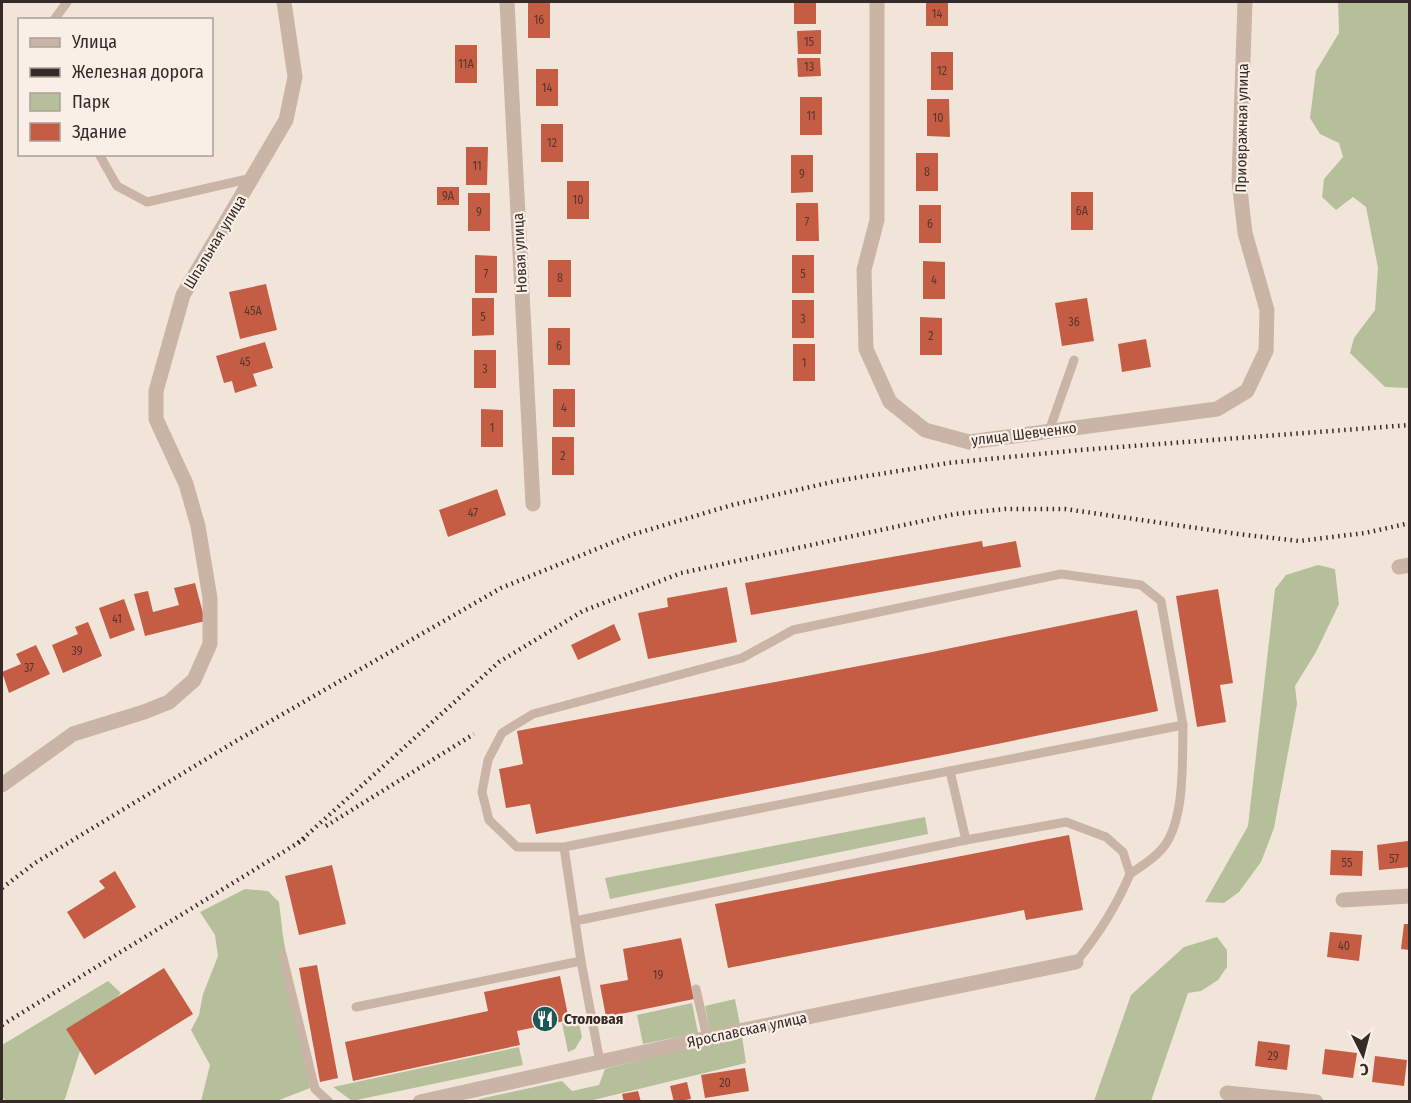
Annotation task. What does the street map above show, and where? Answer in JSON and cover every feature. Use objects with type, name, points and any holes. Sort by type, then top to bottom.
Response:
[{"type":"street","name":"Шпальная улица","points":[[2,785],[73,734],[169,702],[194,680],[210,644],[210,598],[198,526],[186,484],[156,419],[156,391],[183,295],[286,120],[295,77],[284,2]]},
{"type":"street","name":"Новая улица","points":[[507,2],[533,504]]},
{"type":"street","name":"улица Шевченко","points":[[877,2],[877,220],[864,270],[866,349],[890,402],[925,430],[969,442],[1217,409],[1247,391]]},
{"type":"street","name":"Приовражная улица","points":[[1245,2],[1239,180],[1245,233],[1267,310],[1266,351],[1247,391]]},
{"type":"street","points":[[1343,900],[1410,896]]},
{"type":"street","name":"Ярославская улица","points":[[420,1101],[706,1038],[1076,962]]},
{"type":"street","points":[[1227,1093],[1316,1101]]},
{"type":"lane","points":[[55,18],[67,2]]},
{"type":"lane","points":[[100,156],[117,186],[147,202],[252,178]]},
{"type":"lane","points":[[1049,432],[1074,360]]},
{"type":"lane","points":[[1076,962],[1103,928],[1130,874],[1161,851],[1172,830],[1181,795],[1183,725],[1161,601],[1142,585],[1061,574],[793,630],[742,658],[533,714],[502,733],[488,760],[482,792],[489,820],[517,847],[564,847],[1183,725]]},
{"type":"lane","points":[[950,771],[966,840]]},
{"type":"lane","points":[[575,921],[966,840],[1066,822],[1106,837],[1123,852],[1130,874]]},
{"type":"lane","points":[[564,847],[581,962],[600,1062]]},
{"type":"lane","points":[[282,954],[315,1089],[330,1101]]},
{"type":"lane","points":[[356,1007],[581,962]]},
{"type":"lane","points":[[696,989],[706,1038]]},
{"type":"green space","points":[[1338,2],[1409,2],[1409,388],[1385,387],[1350,353],[1354,338],[1375,310],[1378,268],[1366,207],[1353,197],[1336,210],[1322,197],[1324,179],[1343,157],[1339,143],[1320,134],[1310,118],[1316,71],[1339,33]]},
{"type":"green space","points":[[1318,565],[1335,569],[1339,604],[1316,652],[1295,686],[1297,704],[1274,828],[1261,862],[1239,892],[1224,903],[1205,902],[1248,826],[1275,589],[1286,575]]},
{"type":"green space","points":[[925,817],[928,834],[610,899],[605,878]]},
{"type":"green space","points":[[245,889],[268,891],[279,902],[310,1088],[277,1101],[201,1101],[210,1065],[191,1030],[199,1015],[203,994],[218,956],[215,935],[200,912]]},
{"type":"green space","points":[[1217,937],[1227,950],[1227,967],[1218,980],[1201,991],[1188,993],[1151,1101],[1094,1101],[1131,995],[1184,947]]},
{"type":"green space","points":[[108,981],[121,993],[96,1020],[80,1051],[65,1099],[61,1102],[9,1102],[2,1098],[2,1045]]},
{"type":"green space","points":[[735,999],[740,1025],[710,1032],[705,1006]]},
{"type":"green space","points":[[692,1003],[698,1033],[643,1044],[637,1015]]},
{"type":"green space","points":[[577,1014],[582,1037],[575,1049],[568,1052],[562,1023],[571,1020],[570,1016]]},
{"type":"green space","points":[[742,1036],[746,1063],[589,1101],[479,1102],[479,1099],[562,1081],[572,1091],[599,1085],[605,1069]]},
{"type":"green space","points":[[519,1047],[523,1065],[352,1101],[333,1087]]},
{"type":"building","points":[[528,2],[550,2],[550,38],[528,38]]},
{"type":"building","points":[[794,2],[816,2],[816,24],[794,24]]},
{"type":"building","points":[[926,2],[948,2],[948,26],[926,26]]},
{"type":"building","points":[[821,30],[821,54],[798,54],[797,31]]},
{"type":"building","points":[[455,45],[477,45],[477,83],[455,83]]},
{"type":"building","points":[[931,52],[953,52],[953,90],[931,90]]},
{"type":"building","points":[[797,58],[820,58],[821,76],[798,77]]},
{"type":"building","points":[[536,69],[558,69],[558,106],[536,106]]},
{"type":"building","points":[[800,97],[822,97],[822,135],[800,135]]},
{"type":"building","points":[[927,99],[949,99],[950,137],[927,136]]},
{"type":"building","points":[[541,124],[563,124],[563,162],[541,162]]},
{"type":"building","points":[[466,147],[488,147],[487,185],[466,185]]},
{"type":"building","points":[[916,153],[938,153],[938,191],[916,191]]},
{"type":"building","points":[[791,155],[813,155],[813,192],[791,193]]},
{"type":"building","points":[[567,181],[589,181],[589,219],[567,219]]},
{"type":"building","points":[[437,187],[459,187],[459,205],[437,205]]},
{"type":"building","points":[[1071,192],[1093,192],[1093,230],[1071,230]]},
{"type":"building","points":[[468,193],[490,193],[490,231],[468,231]]},
{"type":"building","points":[[796,203],[818,203],[819,241],[796,241]]},
{"type":"building","points":[[919,205],[941,205],[941,243],[919,243]]},
{"type":"building","points":[[475,255],[497,256],[497,293],[475,293]]},
{"type":"building","points":[[792,255],[814,255],[814,293],[792,293]]},
{"type":"building","points":[[548,260],[571,260],[571,297],[548,297]]},
{"type":"building","points":[[923,261],[945,262],[945,299],[923,299]]},
{"type":"building","points":[[266,284],[277,330],[240,339],[229,292]]},
{"type":"building","points":[[472,298],[494,298],[494,335],[472,336]]},
{"type":"building","points":[[1087,298],[1094,341],[1062,346],[1055,303]]},
{"type":"building","points":[[792,300],[814,300],[814,338],[792,338]]},
{"type":"building","points":[[920,317],[942,318],[942,355],[920,355]]},
{"type":"building","points":[[548,328],[570,328],[570,365],[548,365]]},
{"type":"building","points":[[1146,339],[1151,367],[1122,372],[1118,344]]},
{"type":"building","points":[[265,342],[273,368],[253,374],[257,386],[235,393],[232,381],[224,383],[216,356]]},
{"type":"building","points":[[793,344],[815,344],[815,381],[793,381]]},
{"type":"building","points":[[474,350],[496,350],[496,388],[474,388]]},
{"type":"building","points":[[553,389],[575,389],[575,427],[553,427]]},
{"type":"building","points":[[481,409],[503,410],[503,447],[481,447]]},
{"type":"building","points":[[552,437],[574,437],[574,475],[552,475]]},
{"type":"building","points":[[497,489],[506,515],[448,537],[439,510]]},
{"type":"building","points":[[982,541],[983,547],[1016,541],[1021,567],[751,615],[745,583]]},
{"type":"building","points":[[195,583],[205,621],[145,636],[134,594],[148,591],[153,612],[179,605],[174,588]]},
{"type":"building","points":[[727,587],[737,642],[648,659],[638,613],[668,607],[667,598]]},
{"type":"building","points":[[1218,589],[1233,683],[1220,685],[1226,722],[1197,727],[1176,596]]},
{"type":"building","points":[[124,599],[135,630],[110,639],[99,608]]},
{"type":"building","points":[[1137,610],[1158,711],[536,834],[530,804],[506,808],[499,769],[523,764],[517,731],[927,653]]},
{"type":"building","points":[[88,622],[102,656],[63,673],[52,645],[78,634],[75,627]]},
{"type":"building","points":[[614,624],[621,640],[578,660],[571,645]]},
{"type":"building","points":[[36,645],[50,674],[9,693],[2,672],[21,664],[16,654]]},
{"type":"building","points":[[1069,835],[1083,910],[1026,920],[1024,910],[728,968],[715,904]]},
{"type":"building","points":[[1408,841],[1410,867],[1379,870],[1377,845]]},
{"type":"building","points":[[1331,850],[1363,851],[1362,876],[1330,875]]},
{"type":"building","points":[[332,865],[346,924],[299,935],[285,876]]},
{"type":"building","points":[[115,871],[136,907],[84,939],[67,912],[105,888],[99,881]]},
{"type":"building","points":[[1404,924],[1410,924],[1410,950],[1401,949]]},
{"type":"building","points":[[1330,932],[1362,935],[1359,961],[1327,957]]},
{"type":"building","points":[[681,938],[694,999],[606,1017],[600,985],[628,980],[623,949]]},
{"type":"building","points":[[317,965],[338,1078],[320,1082],[299,968]]},
{"type":"building","points":[[164,968],[193,1014],[95,1075],[66,1029]]},
{"type":"building","points":[[560,976],[569,1020],[517,1031],[520,1045],[353,1081],[345,1042],[488,1011],[484,992]]},
{"type":"building","points":[[1258,1041],[1290,1045],[1287,1070],[1255,1066]]},
{"type":"building","points":[[1325,1049],[1357,1053],[1353,1078],[1322,1074]]},
{"type":"building","points":[[1375,1056],[1407,1060],[1404,1086],[1372,1082]]},
{"type":"building","points":[[745,1068],[749,1091],[705,1098],[701,1075]]},
{"type":"building","points":[[687,1082],[691,1099],[674,1102],[670,1086]]},
{"type":"building","points":[[638,1091],[641,1102],[624,1102],[622,1094]]},
{"type":"railway","points":[[2,888],[35,863],[236,741],[501,588],[631,535],[732,505],[836,481],[948,463],[1080,450],[1410,425]]},
{"type":"railway","points":[[298,843],[499,662],[583,611],[681,573],[955,514],[1005,509],[1065,509],[1299,541],[1365,533],[1410,523]]},
{"type":"railway","points":[[326,826],[474,734]]},
{"type":"railway","points":[[2,1025],[306,838]]},
{"type":"place","name":"Столовая","points":[[545,1019]]}]
